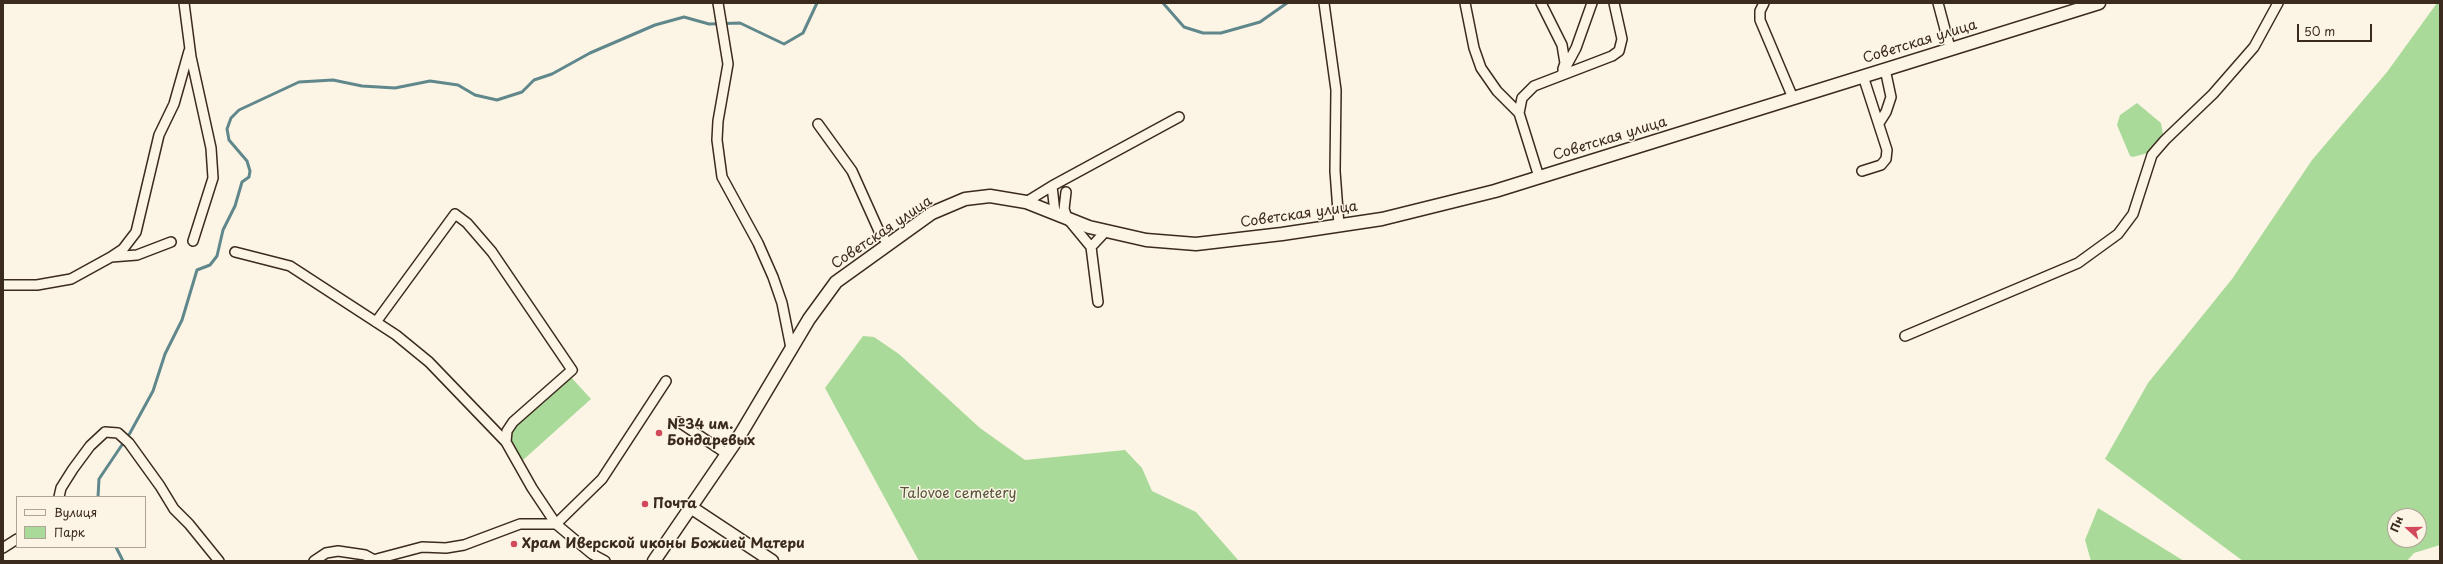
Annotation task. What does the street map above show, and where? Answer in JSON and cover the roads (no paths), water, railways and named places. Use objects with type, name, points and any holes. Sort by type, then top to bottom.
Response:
[{"type":"main road","name":"Советская улица","points":[[654,561],[692,508],[727,454],[809,319],[836,282],[932,213],[965,199],[990,196],[1026,202],[1066,218],[1106,231],[1146,240],[1196,244],[1339,225],[1420,210],[1495,191],[1950,48],[2099,3]]},
{"type":"main road","points":[[692,508],[772,561]]},
{"type":"street","points":[[184,3],[190,47],[212,148],[213,178],[193,241]]},
{"type":"street","points":[[718,3],[728,64],[718,121],[717,140],[722,177],[751,230],[773,277],[782,303],[791,348]]},
{"type":"street","points":[[1324,3],[1336,90],[1335,171],[1339,225]]},
{"type":"street","points":[[1465,3],[1474,48],[1481,68],[1497,91],[1519,113],[1539,176]]},
{"type":"street","points":[[1541,3],[1562,45],[1565,62],[1562,74]]},
{"type":"street","points":[[1562,74],[1576,48],[1592,3]]},
{"type":"street","points":[[1519,113],[1522,98],[1534,86],[1612,56],[1618,51],[1622,39],[1614,3]]},
{"type":"street","points":[[1764,3],[1760,11],[1760,20],[1793,98]]},
{"type":"street","points":[[1938,3],[1950,48]]},
{"type":"street","points":[[1905,336],[2078,263],[2118,234],[2134,214],[2152,155],[2165,140],[2214,94],[2254,47],[2278,3]]},
{"type":"street","points":[[3,285],[37,285],[71,279],[112,257],[123,249],[136,232],[159,136],[174,104],[190,47]]},
{"type":"street","points":[[1879,123],[1886,112],[1891,97],[1885,69]]},
{"type":"street","points":[[1862,171],[1881,165],[1886,159],[1887,150],[1863,76]]},
{"type":"street","points":[[1026,202],[1052,186],[1179,117]]},
{"type":"street","points":[[818,124],[852,171],[871,216],[888,244]]},
{"type":"street","points":[[1052,186],[1055,213]]},
{"type":"street","points":[[1066,192],[1064,209],[1066,218],[1091,247],[1098,302]]},
{"type":"street","points":[[376,322],[455,214],[467,223],[492,252],[572,370],[513,422],[508,432],[506,442]]},
{"type":"street","points":[[1091,247],[1106,231]]},
{"type":"street","points":[[112,257],[137,255],[171,242]]},
{"type":"street","points":[[235,252],[290,266],[376,322],[429,362],[506,442],[532,488],[556,524],[592,554],[605,561]]},
{"type":"street","points":[[314,561],[326,553],[338,551],[365,555],[374,560],[386,559],[404,550],[422,547],[446,548],[464,545],[520,524],[556,524],[602,479],[666,381]]},
{"type":"street","points":[[678,422],[727,454]]},
{"type":"street","points":[[59,496],[61,488],[90,446],[105,432],[118,433],[129,443],[174,509],[189,524],[219,561]]},
{"type":"street","points":[[3,548],[16,540]]},
{"type":"waterway","points":[[98,496],[99,479],[130,433],[153,391],[165,354],[182,320],[197,270],[210,265],[217,256],[223,230],[235,206],[242,182],[249,177],[250,171],[247,161],[229,140],[227,129],[231,118],[239,110],[299,82],[333,80],[362,86],[395,88],[430,81],[458,85],[475,95],[497,100],[522,92],[534,80],[552,74],[590,53],[655,25],[684,17],[709,24],[740,23],[784,44],[803,33],[817,3]]},
{"type":"waterway","points":[[1163,3],[1184,27],[1203,33],[1221,33],[1260,22],[1287,3]]},
{"type":"waterway","points":[[116,548],[123,561]]},
{"type":"place","name":"№34 им. Бондаревых","points":[[659,433]]},
{"type":"place","name":"Почта","points":[[645,504]]},
{"type":"place","name":"Храм Иверской иконы Божией Матери","points":[[514,544]]},
{"type":"park label","name":"Talovoe cemetery","points":[[958,494]]}]
